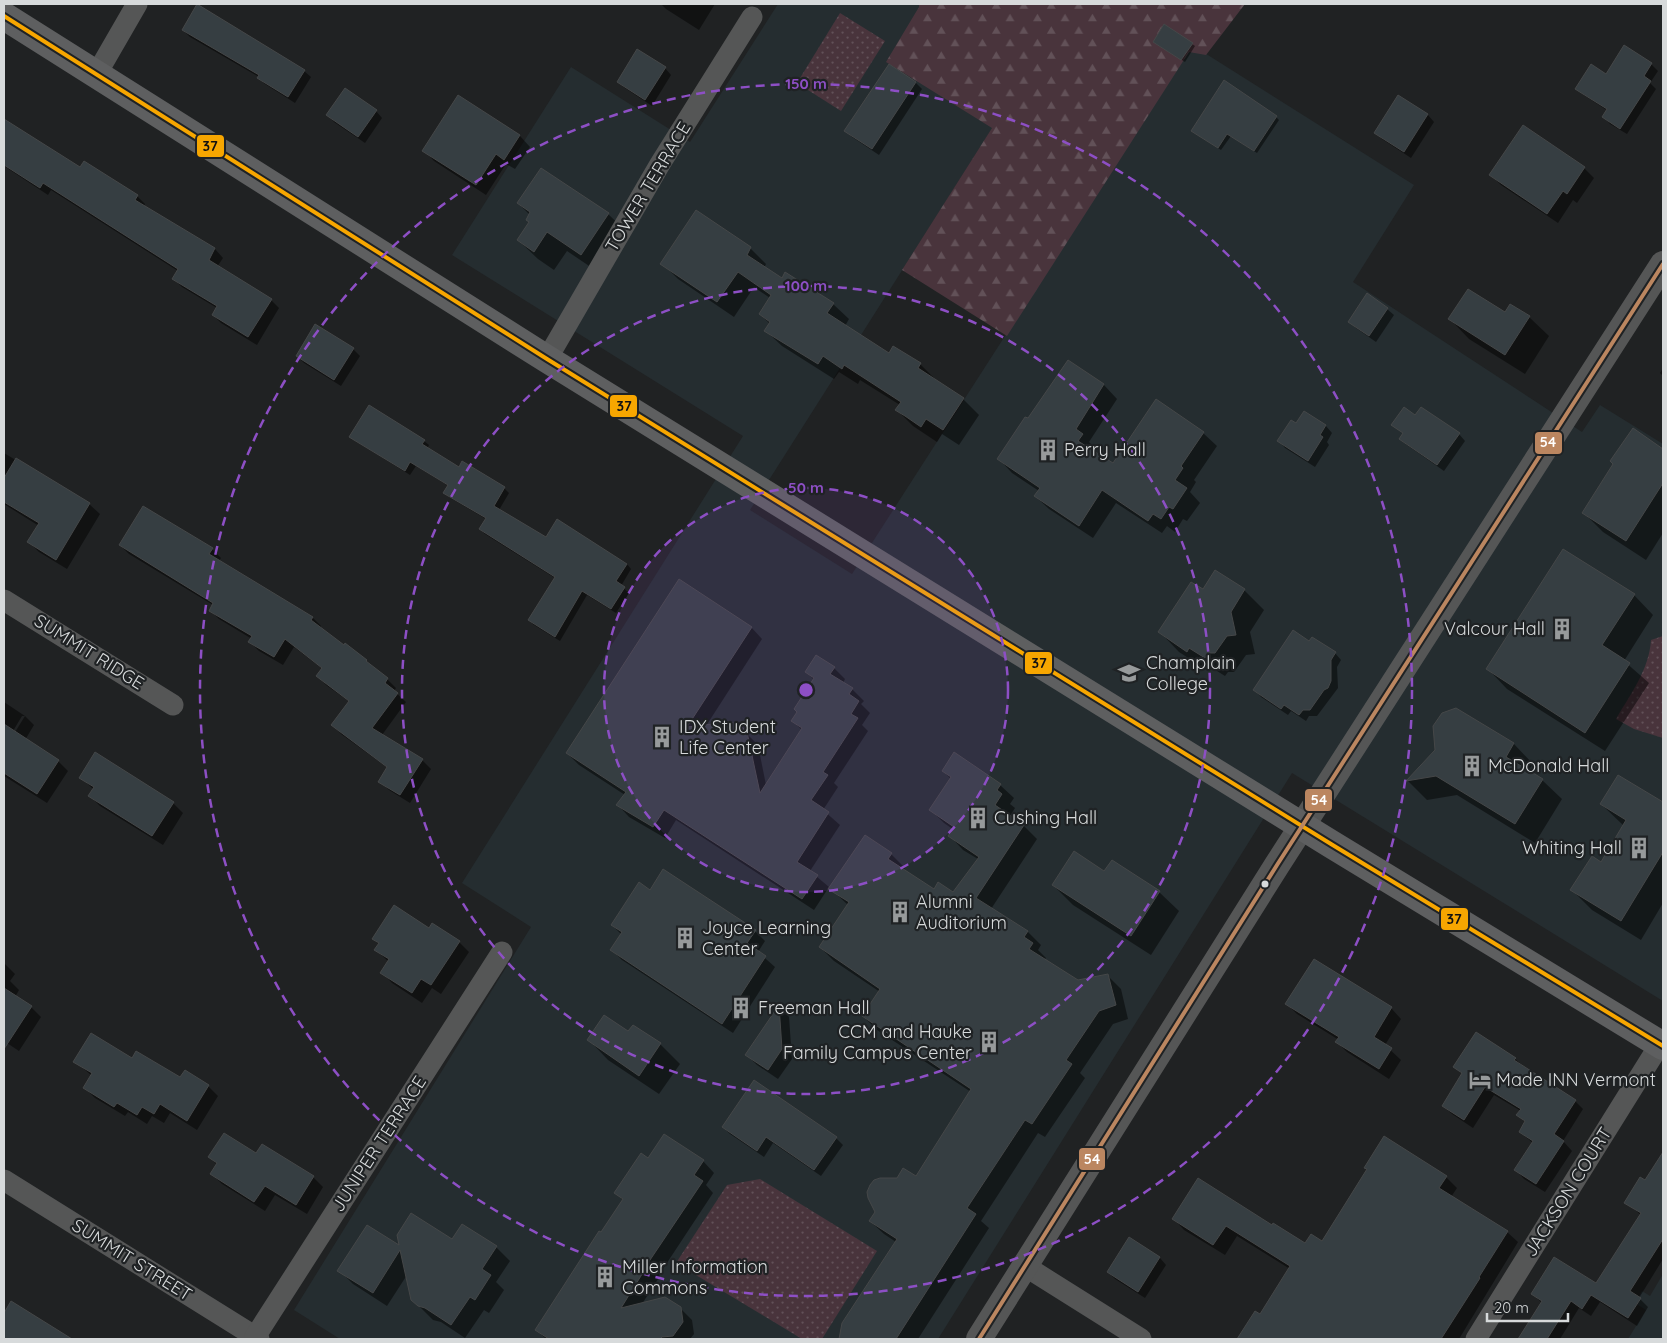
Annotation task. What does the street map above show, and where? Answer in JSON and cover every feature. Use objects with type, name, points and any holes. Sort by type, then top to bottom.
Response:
[{"type":"main road","points":[[4,16],[547,359],[1302,826],[1661,1045]]},
{"type":"street","points":[[96,75],[136,4]]},
{"type":"street","name":"TOWER TERRACE","points":[[547,359],[660,164],[752,17]]},
{"type":"street","points":[[979,1339],[1302,826],[1663,264]]},
{"type":"street","name":"SUMMIT RIDGE","points":[[4,600],[173,705]]},
{"type":"street","name":"JUNIPER TERRACE","points":[[257,1338],[502,952]]},
{"type":"street","name":"JACKSON COURT","points":[[1476,1339],[1661,1045]]},
{"type":"street","name":"SUMMIT STREET","points":[[4,1180],[257,1338]]},
{"type":"street","points":[[1025,1266],[1141,1339]]},
{"type":"shaded area","name":"Champlain College","points":[[778,4],[925,4],[993,127],[750,510],[852,574],[1192,45],[1414,185],[1353,282],[1582,432],[1600,405],[1663,444],[1663,1001],[1292,773],[938,1339],[340,1339],[294,1310],[531,927],[462,883],[743,436],[452,255],[571,67],[690,142]]},
{"type":"shaded area","points":[[1663,1274],[1663,1339],[1628,1339],[1646,1310],[1635,1303],[1642,1291],[1650,1296]]},
{"type":"green space","points":[[919,4],[1245,4],[1206,55],[1189,52],[1007,336],[902,270],[992,128],[886,62]]},
{"type":"green space","points":[[840,13],[885,41],[841,111],[797,83]]},
{"type":"green space","points":[[1663,636],[1663,738],[1634,729],[1616,719],[1643,671],[1650,651],[1651,640]]},
{"type":"green space","points":[[760,1179],[877,1251],[822,1339],[802,1339],[676,1263],[727,1185]]},
{"type":"building","points":[[197,4],[305,70],[288,97],[257,78],[259,75],[182,30]]},
{"type":"building","points":[[1164,24],[1193,43],[1181,60],[1153,42]]},
{"type":"building","points":[[1624,45],[1652,63],[1644,76],[1651,81],[1620,129],[1602,117],[1607,109],[1575,89],[1591,64],[1606,74]]},
{"type":"building","points":[[637,49],[666,67],[645,100],[617,82]]},
{"type":"building","points":[[889,64],[916,82],[872,149],[844,131]]},
{"type":"building","points":[[1224,80],[1277,116],[1254,151],[1227,134],[1218,148],[1191,131]]},
{"type":"building","points":[[345,88],[377,110],[358,137],[326,115]]},
{"type":"building","points":[[458,95],[520,135],[504,160],[496,154],[476,185],[422,151]]},
{"type":"building","points":[[1398,95],[1428,114],[1404,152],[1374,133]]},
{"type":"building","points":[[4,119],[80,167],[84,161],[138,195],[135,200],[215,248],[209,260],[272,299],[248,337],[212,315],[217,306],[172,279],[178,269],[43,183],[40,188],[4,165]]},
{"type":"building","points":[[1523,125],[1585,167],[1567,194],[1563,191],[1547,214],[1489,175]]},
{"type":"building","points":[[541,168],[609,213],[581,255],[547,232],[534,252],[517,240],[529,222],[526,220],[530,212],[517,203]]},
{"type":"building","points":[[696,210],[751,247],[747,255],[782,278],[785,272],[834,303],[827,313],[889,353],[893,346],[921,363],[918,368],[964,398],[943,430],[926,419],[921,427],[895,410],[901,402],[844,365],[842,369],[823,356],[818,364],[764,331],[770,322],[759,314],[771,295],[738,272],[717,302],[660,264]]},
{"type":"building","points":[[1468,289],[1505,312],[1510,304],[1530,316],[1505,355],[1448,319]]},
{"type":"building","points":[[1367,293],[1388,308],[1369,336],[1348,322]]},
{"type":"building","points":[[315,324],[354,348],[334,380],[296,356]]},
{"type":"building","name":"Perry Hall","points":[[1068,360],[1104,384],[1076,429],[1083,434],[1078,441],[1113,463],[1156,399],[1204,432],[1181,466],[1183,468],[1175,480],[1187,488],[1173,509],[1169,507],[1161,519],[1153,514],[1148,521],[1102,490],[1079,526],[1034,496],[1040,488],[997,459],[1025,417],[1028,418]]},
{"type":"building","points":[[369,405],[425,440],[422,444],[459,467],[462,461],[505,487],[494,506],[546,537],[557,519],[627,564],[616,581],[625,587],[611,609],[582,591],[555,637],[528,620],[555,577],[479,529],[486,518],[443,493],[448,485],[410,462],[405,471],[349,437]]},
{"type":"building","points":[[1404,407],[1415,415],[1421,407],[1460,433],[1437,465],[1399,439],[1403,433],[1391,425]]},
{"type":"building","points":[[1304,411],[1326,425],[1320,435],[1323,437],[1308,461],[1277,441],[1291,420],[1296,423]]},
{"type":"building","points":[[1633,428],[1663,449],[1663,483],[1626,541],[1582,513],[1613,464],[1610,461]]},
{"type":"building","points":[[16,458],[90,503],[56,560],[27,542],[39,523],[4,502],[4,478]]},
{"type":"building","points":[[143,506],[213,548],[209,554],[313,617],[311,620],[344,645],[345,643],[388,678],[385,683],[398,693],[372,728],[423,759],[400,795],[378,782],[387,767],[331,725],[349,701],[316,676],[322,668],[285,639],[274,657],[248,642],[252,636],[209,611],[213,603],[119,545]]},
{"type":"building","name":"Valcour Hall","points":[[1563,549],[1635,594],[1602,645],[1630,663],[1585,733],[1486,669]]},
{"type":"building","points":[[1215,570],[1245,589],[1231,612],[1236,635],[1227,636],[1215,653],[1208,653],[1205,658],[1189,648],[1187,652],[1158,632],[1191,582],[1203,589]]},
{"type":"building","name":"IDX Student Life Center","points":[[679,579],[752,627],[687,727],[729,722],[739,724],[747,732],[760,793],[802,728],[791,721],[797,712],[794,709],[814,678],[805,672],[816,655],[835,667],[830,674],[853,688],[849,694],[859,701],[851,714],[858,718],[823,772],[828,775],[811,800],[829,812],[797,862],[818,875],[802,899],[664,810],[653,827],[616,805],[626,792],[566,753]]},
{"type":"building","points":[[1293,630],[1309,641],[1312,637],[1336,652],[1331,660],[1331,681],[1328,688],[1324,690],[1310,710],[1303,710],[1299,715],[1284,705],[1281,709],[1253,690]]},
{"type":"building","name":"McDonald Hall","points":[[1456,708],[1514,743],[1506,757],[1543,779],[1515,824],[1436,776],[1406,781],[1435,750],[1433,726],[1442,713]]},
{"type":"building","points":[[4,724],[59,760],[37,794],[4,773]]},
{"type":"building","points":[[95,752],[174,802],[152,836],[88,796],[94,787],[79,778]]},
{"type":"building","points":[[954,752],[1001,784],[997,790],[1002,794],[995,805],[1024,825],[976,898],[1028,931],[1024,937],[1033,943],[1029,949],[1078,980],[1108,974],[1116,1005],[1099,1011],[1066,1060],[1072,1064],[1032,1124],[1025,1120],[967,1208],[976,1214],[896,1339],[839,1339],[842,1323],[897,1239],[869,1221],[875,1212],[868,1198],[867,1192],[870,1185],[874,1180],[880,1178],[897,1178],[903,1168],[916,1176],[971,1089],[862,1016],[880,989],[819,947],[849,902],[828,889],[865,835],[892,853],[888,859],[934,889],[938,882],[953,892],[979,857],[948,836],[954,827],[929,810],[951,777],[942,771]]},
{"type":"building","name":"Whiting Hall","points":[[1618,775],[1663,802],[1663,852],[1621,921],[1570,890],[1592,856],[1601,862],[1626,820],[1600,804]]},
{"type":"building","points":[[1074,851],[1104,871],[1112,860],[1160,891],[1131,936],[1052,885]]},
{"type":"building","name":"Joyce Learning Center","points":[[663,869],[756,930],[747,943],[766,956],[722,1024],[610,950],[622,932],[611,925],[639,882],[650,890]]},
{"type":"building","points":[[394,905],[429,928],[432,923],[460,941],[431,985],[421,979],[412,993],[380,973],[389,959],[374,950],[379,943],[372,939]]},
{"type":"building","points":[[1314,959],[1392,1007],[1374,1037],[1392,1048],[1379,1069],[1335,1042],[1339,1037],[1285,1004]]},
{"type":"building","points":[[4,988],[32,1006],[4,1049]]},
{"type":"building","points":[[779,1005],[782,1049],[768,1070],[745,1055]]},
{"type":"building","points":[[604,1015],[628,1031],[633,1025],[661,1043],[639,1076],[587,1040]]},
{"type":"building","points":[[1476,1032],[1516,1058],[1514,1060],[1576,1100],[1554,1134],[1564,1141],[1536,1184],[1514,1170],[1533,1141],[1519,1132],[1525,1121],[1516,1115],[1521,1109],[1485,1087],[1464,1120],[1442,1106],[1462,1073],[1453,1067]]},
{"type":"building","points":[[91,1033],[132,1058],[136,1051],[180,1077],[185,1070],[209,1085],[187,1121],[160,1104],[154,1114],[142,1107],[137,1115],[117,1103],[114,1107],[83,1088],[92,1073],[73,1062]]},
{"type":"building","points":[[754,1080],[837,1137],[814,1170],[766,1137],[757,1151],[722,1127]]},
{"type":"building","points":[[224,1133],[256,1153],[262,1144],[314,1176],[296,1205],[265,1186],[254,1202],[210,1174],[217,1163],[208,1157]]},
{"type":"building","points":[[664,1134],[704,1160],[694,1175],[703,1181],[648,1263],[621,1308],[665,1297],[681,1307],[683,1322],[673,1336],[660,1339],[549,1339],[535,1330],[599,1231],[601,1232],[623,1199],[614,1193],[641,1153],[648,1158]]},
{"type":"building","points":[[1384,1136],[1447,1176],[1439,1188],[1508,1231],[1441,1339],[1237,1339],[1255,1311],[1260,1314],[1290,1266],[1226,1226],[1213,1245],[1172,1219],[1198,1178],[1272,1225],[1273,1223],[1305,1243],[1311,1234],[1322,1241],[1367,1169],[1364,1168]]},
{"type":"building","points":[[1663,1152],[1663,1239],[1630,1291],[1641,1298],[1628,1318],[1591,1295],[1582,1309],[1571,1301],[1547,1339],[1518,1339],[1542,1301],[1531,1294],[1554,1257],[1596,1283],[1641,1213],[1624,1203],[1640,1177],[1645,1180]]},
{"type":"building","points":[[411,1213],[452,1239],[462,1224],[497,1246],[482,1269],[491,1275],[475,1300],[470,1297],[451,1325],[411,1300],[400,1250],[373,1293],[337,1271],[367,1225],[399,1245],[397,1235]]},
{"type":"building","points":[[1129,1237],[1160,1257],[1138,1292],[1107,1272]]},
{"type":"building","points":[[11,1301],[72,1339],[4,1339],[4,1313]]},
{"type":"transit line","name":"37","points":[[4,16],[547,359],[1331,844],[1663,1046]]},
{"type":"transit line","name":"54","points":[[979,1339],[1277,865],[1663,264]]},
{"type":"place","name":"Perry Hall","points":[[1048,450]]},
{"type":"place","name":"Valcour Hall","points":[[1562,629]]},
{"type":"place","name":"Champlain College","points":[[1129,673]]},
{"type":"place","name":"IDX Student Life Center","points":[[662,737]]},
{"type":"place","name":"McDonald Hall","points":[[1472,766]]},
{"type":"place","name":"Cushing Hall","points":[[978,818]]},
{"type":"place","name":"Whiting Hall","points":[[1639,848]]},
{"type":"place","name":"Alumni Auditorium","points":[[900,912]]},
{"type":"place","name":"Joyce Learning Center","points":[[685,938]]},
{"type":"place","name":"Freeman Hall","points":[[741,1008]]},
{"type":"place","name":"CCM and Hauke Family Campus Center","points":[[989,1042]]},
{"type":"place","name":"Made INN Vermont","points":[[1480,1080]]},
{"type":"place","name":"Miller Information Commons","points":[[605,1277]]}]
